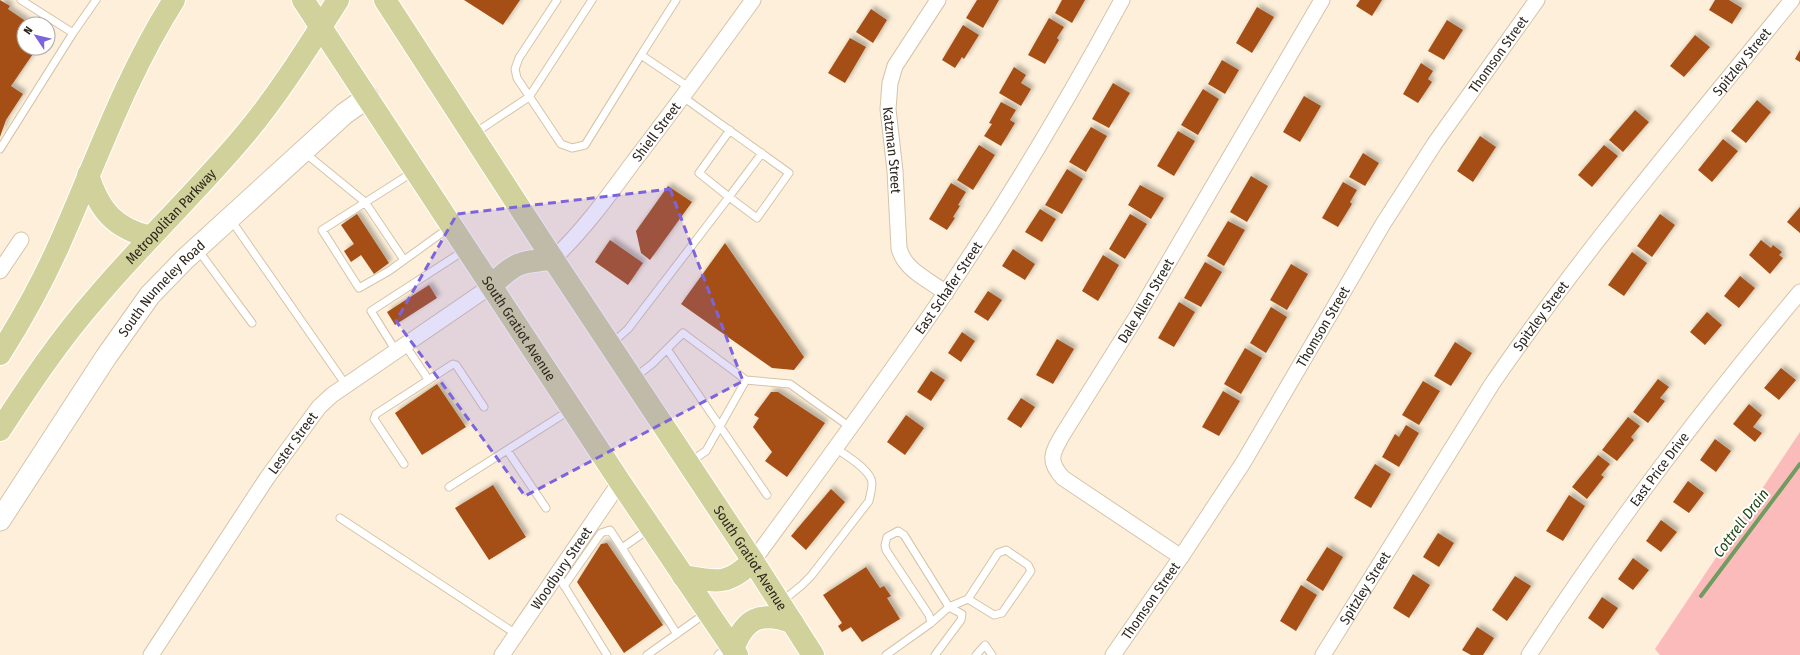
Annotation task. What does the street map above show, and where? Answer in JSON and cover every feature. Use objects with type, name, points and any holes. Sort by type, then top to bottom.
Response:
[{"type":"main road","points":[[0,354],[25,312],[48,268],[131,77],[174,0]]},
{"type":"main road","name":"South Gratiot Avenue","points":[[303,0],[620,482],[708,612],[729,651]]},
{"type":"main road","name":"Metropolitan Parkway","points":[[0,430],[65,335],[96,297],[204,182],[248,131],[280,88],[338,0]]},
{"type":"main road","name":"South Gratiot Avenue","points":[[385,0],[813,655]]},
{"type":"main road","points":[[88,175],[95,196],[111,218],[132,232],[151,237]]},
{"type":"main road","points":[[491,286],[516,265],[528,261],[553,259]]},
{"type":"main road","points":[[683,576],[717,580],[730,579],[741,572],[753,561]]},
{"type":"main road","points":[[729,651],[745,626],[754,620],[765,617],[778,617],[792,622]]},
{"type":"street","name":"Shiell Street","points":[[553,259],[572,242],[686,92],[753,0]]},
{"type":"street","name":"Katzman Street","points":[[938,0],[895,66],[890,83],[888,109],[895,171],[899,248],[901,257],[906,265],[946,292]]},
{"type":"street","name":"East Schafer Street","points":[[753,561],[946,292],[1014,188],[1083,72],[1122,0]]},
{"type":"street","name":"Dale Allen Street","points":[[1181,557],[1063,478],[1054,469],[1052,458],[1056,446],[1063,434],[1137,316],[1322,0]]},
{"type":"street","name":"Thomson Street","points":[[1113,655],[1181,557],[1243,463],[1384,224],[1435,144],[1537,0]]},
{"type":"street","name":"Spitzley Street","points":[[1323,655],[1488,390],[1519,344],[1589,250],[1792,0]]},
{"type":"street","name":"South Nunneley Road","points":[[0,520],[135,314],[167,276],[344,114],[368,97]]},
{"type":"street","points":[[0,271],[21,240]]},
{"type":"street","name":"Lester Street","points":[[151,655],[267,478],[325,400],[491,286]]},
{"type":"street","name":"East Price Drive","points":[[1529,655],[1624,518],[1690,429],[1750,352],[1800,292]]},
{"type":"street","name":"Woodbury Street","points":[[502,655],[516,634],[561,580],[596,529],[620,482]]},
{"type":"lane","points":[[21,0],[73,33]]},
{"type":"lane","points":[[0,149],[73,33],[96,0]]},
{"type":"lane","points":[[557,0],[518,58],[515,68],[516,78],[561,144],[572,148],[584,145],[676,0]]},
{"type":"lane","points":[[473,135],[529,96],[592,0]]},
{"type":"lane","points":[[641,55],[730,130],[789,173],[757,218],[699,173],[730,130]]},
{"type":"lane","points":[[303,152],[365,202],[404,260]]},
{"type":"lane","points":[[610,345],[628,329],[762,153]]},
{"type":"lane","points":[[415,170],[322,230],[359,288],[389,271],[452,225]]},
{"type":"lane","points":[[229,218],[346,385]]},
{"type":"lane","points":[[197,248],[252,323]]},
{"type":"lane","points":[[428,379],[371,311],[467,249]]},
{"type":"lane","points":[[632,379],[652,364],[683,333],[746,380],[790,384],[850,427]]},
{"type":"lane","points":[[667,349],[767,495]]},
{"type":"lane","points":[[404,464],[374,419],[374,416],[450,365],[456,365],[484,407]]},
{"type":"lane","points":[[688,463],[706,451],[746,380]]},
{"type":"lane","points":[[449,487],[572,409]]},
{"type":"lane","points":[[780,603],[811,576],[869,500],[872,489],[871,479],[858,465],[835,448]]},
{"type":"lane","points":[[507,450],[546,508]]},
{"type":"lane","points":[[340,518],[516,634]]},
{"type":"lane","points":[[622,548],[651,527]]},
{"type":"lane","points":[[596,529],[610,530],[677,634]]},
{"type":"lane","points":[[931,623],[929,615],[886,550],[885,545],[887,537],[898,530],[904,535],[949,607],[962,614],[961,620],[935,655]]},
{"type":"lane","points":[[886,655],[931,623],[949,607],[968,599],[998,553],[1006,550],[1028,565],[1031,571],[1002,613],[994,615],[968,599]]},
{"type":"lane","points":[[561,580],[607,655]]},
{"type":"lane","points":[[647,655],[708,612]]},
{"type":"lane","points":[[976,655],[985,645],[992,655]]},
{"type":"highlighted area","points":[[670,189],[743,381],[525,496],[396,321],[457,214]]},
{"type":"shaded area","points":[[1800,432],[1800,655],[1660,655],[1655,649]]},
{"type":"building","points":[[0,0],[10,6],[8,9],[18,16],[16,16],[16,56],[32,56],[11,86],[23,94],[6,120],[0,137]]},
{"type":"building","points":[[464,0],[520,0],[503,25]]},
{"type":"building","points":[[977,0],[999,0],[983,28],[966,18]]},
{"type":"building","points":[[1062,0],[1085,0],[1072,23],[1055,13]]},
{"type":"building","points":[[1360,0],[1382,0],[1372,16],[1356,6]]},
{"type":"building","points":[[1715,0],[1729,0],[1742,8],[1732,24],[1709,10]]},
{"type":"building","points":[[1257,7],[1274,17],[1252,53],[1236,43]]},
{"type":"building","points":[[871,9],[887,20],[873,43],[856,32]]},
{"type":"building","points":[[1049,18],[1064,27],[1057,38],[1059,40],[1045,64],[1028,55]]},
{"type":"building","points":[[1447,20],[1463,30],[1444,60],[1428,51]]},
{"type":"building","points":[[963,25],[979,35],[964,59],[962,57],[955,68],[942,60]]},
{"type":"building","points":[[1695,35],[1710,47],[1684,77],[1670,66]]},
{"type":"building","points":[[850,38],[866,47],[845,83],[828,73]]},
{"type":"building","points":[[1800,50],[1800,62],[1795,59]]},
{"type":"building","points":[[1222,60],[1239,70],[1225,94],[1208,84]]},
{"type":"building","points":[[1421,63],[1433,71],[1428,79],[1432,82],[1418,103],[1403,94]]},
{"type":"building","points":[[1014,67],[1026,75],[1021,83],[1031,89],[1021,106],[999,93]]},
{"type":"building","points":[[1113,83],[1130,93],[1109,128],[1092,119]]},
{"type":"building","points":[[1203,89],[1219,99],[1198,135],[1181,125]]},
{"type":"building","points":[[1304,96],[1321,106],[1300,142],[1283,132]]},
{"type":"building","points":[[1757,100],[1771,112],[1746,143],[1731,131]]},
{"type":"building","points":[[1001,102],[1016,110],[1010,120],[1015,123],[1001,146],[984,136],[992,124],[989,123]]},
{"type":"building","points":[[1635,110],[1649,122],[1623,152],[1609,140]]},
{"type":"building","points":[[1091,127],[1107,136],[1086,172],[1069,162]]},
{"type":"building","points":[[1178,131],[1195,141],[1174,176],[1157,166]]},
{"type":"building","points":[[1480,136],[1496,147],[1473,182],[1457,171]]},
{"type":"building","points":[[1723,139],[1738,151],[1712,182],[1698,170]]},
{"type":"building","points":[[979,145],[995,155],[973,190],[957,180]]},
{"type":"building","points":[[1604,145],[1618,156],[1592,187],[1578,175]]},
{"type":"building","points":[[1363,153],[1379,163],[1365,186],[1349,177]]},
{"type":"building","points":[[1067,169],[1083,179],[1062,214],[1045,205]]},
{"type":"building","points":[[1251,176],[1268,186],[1247,222],[1230,212]]},
{"type":"building","points":[[1343,182],[1357,190],[1350,202],[1352,204],[1338,227],[1322,218]]},
{"type":"building","points":[[951,183],[966,192],[958,205],[960,206],[953,217],[955,218],[947,230],[929,219]]},
{"type":"building","points":[[1140,185],[1164,198],[1151,219],[1128,205]]},
{"type":"building","points":[[668,186],[692,202],[650,260],[641,253],[636,231]]},
{"type":"building","points":[[1800,207],[1800,233],[1787,222]]},
{"type":"building","points":[[1040,209],[1056,219],[1042,242],[1025,232]]},
{"type":"building","points":[[357,214],[389,263],[374,274],[361,255],[351,262],[344,251],[354,244],[341,225]]},
{"type":"building","points":[[1130,214],[1147,224],[1125,259],[1109,249]]},
{"type":"building","points":[[1660,214],[1675,225],[1652,257],[1637,246]]},
{"type":"building","points":[[1228,221],[1245,230],[1224,266],[1207,256]]},
{"type":"building","points":[[610,240],[643,263],[628,285],[595,262]]},
{"type":"building","points":[[1761,240],[1771,248],[1773,245],[1782,252],[1779,255],[1783,258],[1770,274],[1749,255]]},
{"type":"building","points":[[725,243],[804,357],[794,370],[772,368],[681,304]]},
{"type":"building","points":[[1013,249],[1035,264],[1025,280],[1002,266]]},
{"type":"building","points":[[1632,252],[1647,263],[1624,296],[1608,285]]},
{"type":"building","points":[[1103,255],[1119,265],[1098,301],[1082,291]]},
{"type":"building","points":[[1205,262],[1222,272],[1201,307],[1184,298]]},
{"type":"building","points":[[1291,264],[1308,274],[1287,310],[1270,300]]},
{"type":"building","points":[[1740,276],[1755,288],[1739,308],[1724,296]]},
{"type":"building","points":[[429,285],[437,298],[395,325],[387,312]]},
{"type":"building","points":[[988,291],[1002,300],[988,321],[974,312]]},
{"type":"building","points":[[1179,302],[1195,312],[1174,347],[1158,338]]},
{"type":"building","points":[[1271,307],[1287,317],[1266,353],[1250,343]]},
{"type":"building","points":[[1707,312],[1722,325],[1705,345],[1690,332]]},
{"type":"building","points":[[962,332],[975,341],[961,362],[948,353]]},
{"type":"building","points":[[1057,339],[1074,349],[1053,384],[1036,375]]},
{"type":"building","points":[[1455,342],[1472,353],[1451,386],[1434,376]]},
{"type":"building","points":[[1245,348],[1262,358],[1241,394],[1224,384]]},
{"type":"building","points":[[1781,368],[1796,380],[1779,400],[1764,388]]},
{"type":"building","points":[[931,371],[945,380],[931,401],[917,392]]},
{"type":"building","points":[[1658,379],[1669,387],[1660,398],[1665,401],[1648,423],[1633,412]]},
{"type":"building","points":[[1423,381],[1440,391],[1419,425],[1402,415]]},
{"type":"building","points":[[437,384],[466,427],[422,455],[395,413]]},
{"type":"building","points":[[1223,391],[1240,401],[1219,436],[1202,427]]},
{"type":"building","points":[[771,392],[778,392],[825,423],[787,477],[765,461],[772,452],[753,427],[759,418],[754,415]]},
{"type":"building","points":[[1021,398],[1035,407],[1021,428],[1007,419]]},
{"type":"building","points":[[1749,404],[1762,415],[1753,427],[1762,433],[1755,442],[1733,424]]},
{"type":"building","points":[[906,415],[924,428],[905,455],[887,442]]},
{"type":"building","points":[[1628,417],[1640,426],[1631,437],[1634,440],[1617,461],[1602,450]]},
{"type":"building","points":[[1406,425],[1419,433],[1399,467],[1382,457],[1395,434],[1399,437]]},
{"type":"building","points":[[1715,439],[1731,451],[1716,472],[1700,460]]},
{"type":"building","points":[[1598,455],[1610,464],[1601,475],[1604,477],[1587,499],[1572,487]]},
{"type":"building","points":[[1375,464],[1391,474],[1371,508],[1354,498]]},
{"type":"building","points":[[1688,481],[1704,493],[1689,513],[1673,502]]},
{"type":"building","points":[[493,485],[526,537],[489,560],[455,508]]},
{"type":"building","points":[[831,489],[845,502],[806,550],[791,536]]},
{"type":"building","points":[[1569,495],[1585,506],[1563,541],[1546,531]]},
{"type":"building","points":[[1661,520],[1677,532],[1661,552],[1646,541]]},
{"type":"building","points":[[1438,533],[1454,543],[1439,567],[1423,557]]},
{"type":"building","points":[[607,543],[663,625],[624,653],[577,582],[601,544]]},
{"type":"building","points":[[1327,547],[1343,557],[1323,591],[1306,580]]},
{"type":"building","points":[[1633,558],[1649,570],[1633,590],[1618,579]]},
{"type":"building","points":[[866,567],[880,588],[884,586],[891,596],[887,598],[900,619],[862,642],[851,627],[842,632],[838,626],[842,623],[823,595]]},
{"type":"building","points":[[1413,574],[1430,585],[1409,618],[1393,608]]},
{"type":"building","points":[[1515,576],[1531,586],[1507,621],[1492,610]]},
{"type":"building","points":[[1301,585],[1317,595],[1296,631],[1280,621]]},
{"type":"building","points":[[1602,597],[1618,608],[1603,629],[1588,618]]},
{"type":"building","points":[[1477,627],[1494,638],[1483,655],[1471,655],[1462,650]]},
{"type":"waterway","name":"Cottrell Drain","points":[[1701,596],[1800,464]]}]
